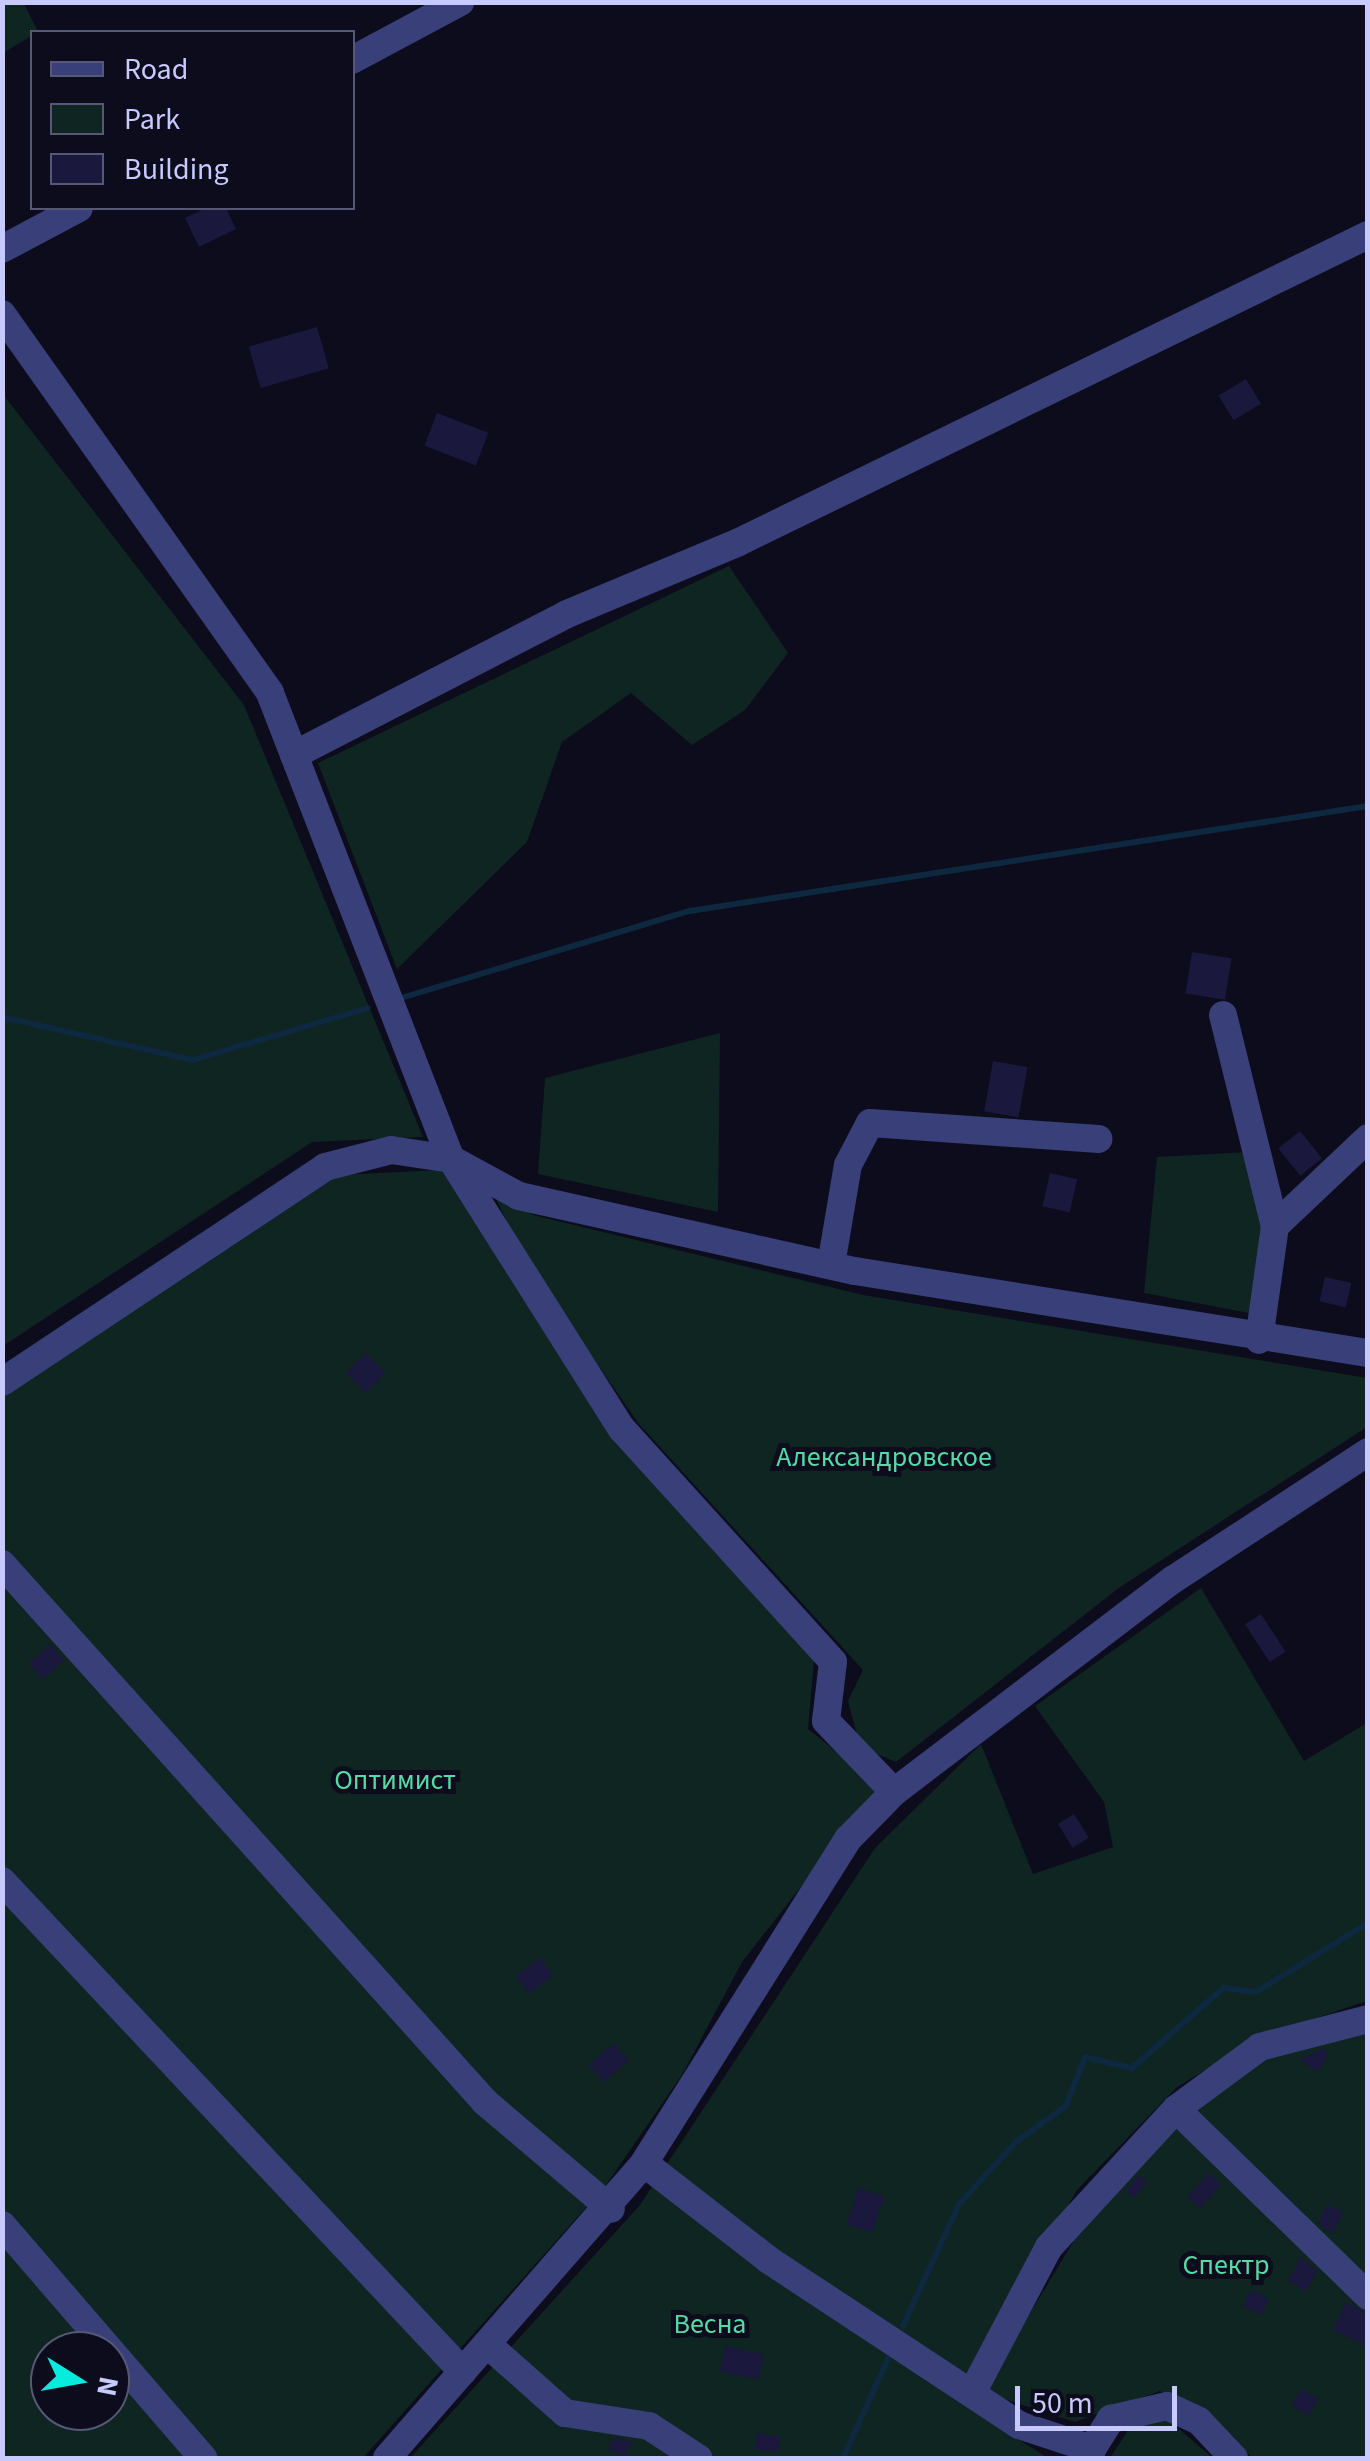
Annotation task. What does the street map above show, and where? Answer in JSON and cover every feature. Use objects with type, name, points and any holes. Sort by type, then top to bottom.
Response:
[{"type":"street","points":[[355,58],[460,2]]},
{"type":"street","points":[[2,249],[75,210]]},
{"type":"street","points":[[294,755],[567,614],[739,542],[1368,235]]},
{"type":"street","points":[[2,314],[270,693],[451,1159],[622,1428],[834,1662],[826,1721],[894,1792]]},
{"type":"street","points":[[1223,1015],[1275,1226],[1259,1340]]},
{"type":"street","points":[[831,1265],[848,1165],[870,1123],[1098,1138]]},
{"type":"street","points":[[1275,1226],[1368,1138]]},
{"type":"street","points":[[2,1382],[324,1167],[392,1150],[451,1159],[519,1196],[831,1265],[1259,1340],[1368,1353]]},
{"type":"street","points":[[391,2457],[462,2372],[611,2209],[849,1838],[894,1792],[1174,1579],[1368,1452]]},
{"type":"street","points":[[2,1564],[485,2102],[611,2209]]},
{"type":"street","points":[[2,1881],[462,2372]]},
{"type":"street","points":[[973,2391],[1049,2247],[1176,2109],[1260,2047],[1368,2019]]},
{"type":"street","points":[[1176,2109],[1368,2296]]},
{"type":"street","points":[[644,2163],[769,2260],[973,2391],[1019,2425],[1091,2454],[1111,2419],[1168,2406],[1199,2421],[1234,2458]]},
{"type":"street","points":[[2,2226],[203,2458]]},
{"type":"street","points":[[487,2344],[565,2412],[649,2426],[698,2458]]},
{"type":"green space","points":[[3,2],[24,3],[37,30],[30,30],[30,37],[3,53]]},
{"type":"green space","points":[[2,393],[244,705],[423,1137],[312,1142],[3,1346]]},
{"type":"green space","points":[[729,566],[788,653],[745,710],[692,745],[631,693],[562,742],[527,842],[397,969],[318,763]]},
{"type":"green space","points":[[720,1033],[718,1212],[538,1174],[545,1078]]},
{"type":"green space","points":[[1248,1152],[1264,1214],[1249,1313],[1144,1293],[1157,1157]]},
{"type":"green space","name":"Оптимист","points":[[441,1170],[610,1431],[814,1660],[808,1729],[880,1786],[742,1962],[682,2075],[606,2185],[363,2458],[3,2458],[3,1397],[339,1175]]},
{"type":"green space","name":"Александровское","points":[[493,1192],[533,1215],[863,1295],[1367,1378],[1367,1427],[1120,1587],[896,1762],[860,1747],[848,1701],[863,1670],[639,1424],[523,1257]]},
{"type":"green space","name":"Весна","points":[[1201,1588],[1304,1761],[1367,1723],[1367,2001],[1256,2038],[1176,2088],[1077,2190],[970,2381],[966,2406],[1048,2458],[410,2458],[640,2205],[875,1848],[981,1744],[1033,1874],[1113,1847],[1104,1802],[1035,1706]]},
{"type":"green space","name":"Спектр","points":[[1367,2024],[1367,2458],[1252,2458],[1231,2434],[1160,2391],[1075,2422],[982,2392],[1111,2180],[1269,2051]]},
{"type":"green space","points":[[1166,2418],[1213,2458],[1110,2458],[1133,2423]]},
{"type":"building","points":[[202,210],[227,210],[236,229],[199,247],[185,218]]},
{"type":"building","points":[[317,327],[329,368],[261,388],[249,347]]},
{"type":"building","points":[[1246,379],[1261,404],[1234,420],[1219,395]]},
{"type":"building","points":[[437,413],[488,433],[476,465],[424,446]]},
{"type":"building","points":[[1192,952],[1232,958],[1225,1000],[1185,993]]},
{"type":"building","points":[[993,1061],[1027,1067],[1019,1117],[984,1111]]},
{"type":"building","points":[[1300,1131],[1322,1158],[1300,1176],[1278,1149]]},
{"type":"building","points":[[1050,1173],[1077,1179],[1070,1212],[1042,1206]]},
{"type":"building","points":[[1325,1277],[1351,1283],[1346,1307],[1319,1301]]},
{"type":"building","points":[[366,1353],[385,1373],[365,1393],[346,1372]]},
{"type":"building","points":[[1261,1614],[1286,1652],[1270,1662],[1245,1624]]},
{"type":"building","points":[[50,1644],[64,1659],[43,1679],[29,1664]]},
{"type":"building","points":[[1074,1814],[1089,1838],[1073,1848],[1058,1824]]},
{"type":"building","points":[[540,1958],[553,1976],[529,1993],[516,1976]]},
{"type":"building","points":[[614,2043],[629,2060],[604,2082],[589,2065]]},
{"type":"building","points":[[1322,2049],[1329,2053],[1319,2072],[1299,2060]]},
{"type":"building","points":[[1208,2173],[1221,2184],[1200,2208],[1187,2198]]},
{"type":"building","points":[[1139,2175],[1147,2182],[1134,2198],[1125,2191]]},
{"type":"building","points":[[858,2188],[884,2196],[873,2232],[847,2224]]},
{"type":"building","points":[[1327,2205],[1343,2212],[1333,2234],[1318,2223]]},
{"type":"building","points":[[1301,2257],[1317,2271],[1306,2291],[1288,2281]]},
{"type":"building","points":[[1251,2290],[1269,2299],[1261,2315],[1243,2306]]},
{"type":"building","points":[[1346,2302],[1368,2313],[1368,2347],[1333,2330]]},
{"type":"building","points":[[725,2346],[764,2354],[759,2380],[720,2371]]},
{"type":"building","points":[[1301,2389],[1318,2399],[1309,2415],[1292,2405]]},
{"type":"building","points":[[757,2433],[781,2437],[778,2453],[754,2449]]},
{"type":"building","points":[[614,2438],[632,2441],[624,2457],[608,2449]]},
{"type":"waterway","points":[[401,998],[690,911],[1368,806]]},
{"type":"waterway","points":[[2,1017],[193,1060],[367,1008]]},
{"type":"waterway","points":[[903,2326],[959,2204],[1016,2142],[1066,2106],[1085,2057],[1132,2068],[1223,1988],[1256,1992],[1368,1923]]},
{"type":"waterway","points":[[843,2458],[888,2359]]}]
